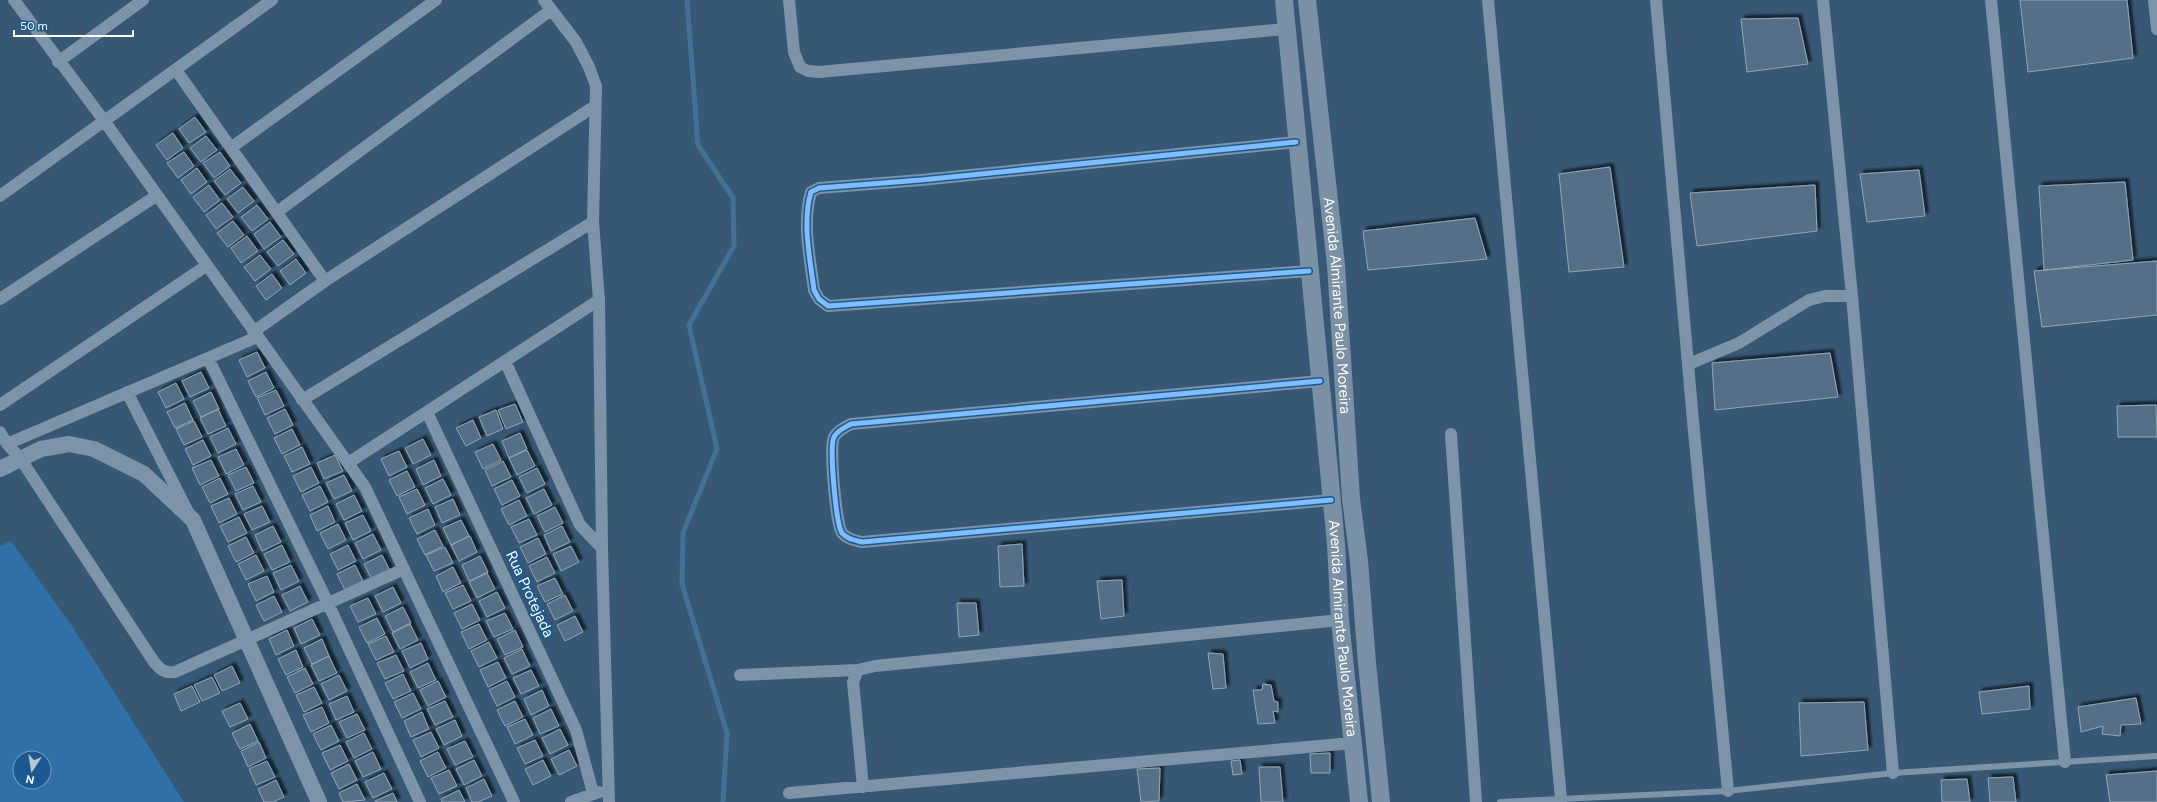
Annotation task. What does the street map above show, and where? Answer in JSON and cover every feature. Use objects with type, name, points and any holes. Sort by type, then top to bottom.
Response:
[{"type":"main road","name":"Avenida Almirante Paulo Moreira","points":[[1284,0],[1308,271],[1331,500],[1340,620],[1359,802]]},
{"type":"main road","name":"Avenida Almirante Paulo Moreira","points":[[1307,0],[1336,265],[1351,498],[1359,560],[1367,663],[1381,802]]},
{"type":"street","points":[[14,0],[58,62],[105,122],[156,196],[365,487],[514,802]]},
{"type":"street","points":[[58,62],[143,0]]},
{"type":"street","points":[[0,196],[105,122],[272,0]]},
{"type":"street","points":[[232,147],[436,0]]},
{"type":"street","points":[[789,0],[794,52],[797,60],[800,67],[808,71],[819,72],[1286,29]]},
{"type":"street","points":[[1488,0],[1561,799]]},
{"type":"street","points":[[1656,0],[1693,421],[1728,790]]},
{"type":"street","points":[[1823,0],[1852,296],[1893,773]]},
{"type":"street","points":[[1991,0],[2065,762]]},
{"type":"street","points":[[2154,0],[2157,29]]},
{"type":"street","points":[[277,212],[547,5],[576,42],[590,67],[596,86],[594,106],[593,222],[599,300],[602,548],[608,796],[593,793],[571,802]]},
{"type":"street","points":[[176,70],[232,147],[325,281]]},
{"type":"street","points":[[6,444],[208,358],[255,334],[325,281],[594,106]]},
{"type":"street","points":[[1296,142],[922,180],[819,188],[810,192],[807,204],[806,222],[814,290],[819,300],[828,306],[1308,271]]},
{"type":"street","points":[[0,299],[156,196]]},
{"type":"street","points":[[302,400],[593,222]]},
{"type":"street","points":[[0,405],[206,266]]},
{"type":"street","points":[[1689,364],[1739,343],[1809,300],[1824,296],[1852,296]]},
{"type":"street","points":[[348,463],[599,300]]},
{"type":"street","points":[[208,358],[328,603],[420,802]]},
{"type":"street","points":[[505,361],[580,525],[602,548]]},
{"type":"street","points":[[1320,381],[851,424],[841,429],[832,444],[837,521],[842,532],[851,540],[862,542],[1331,500]]},
{"type":"street","points":[[127,392],[192,520],[319,802]]},
{"type":"street","name":"Rua Protejada","points":[[427,412],[576,730],[593,793]]},
{"type":"street","points":[[0,432],[6,444],[20,458],[161,670],[167,673],[175,672],[404,569]]},
{"type":"street","points":[[1451,434],[1476,802]]},
{"type":"street","points":[[0,469],[41,449],[69,444],[94,449],[144,474],[192,520]]},
{"type":"street","points":[[740,675],[858,670],[875,666],[1340,620]]},
{"type":"street","points":[[858,670],[853,682],[863,787]]},
{"type":"street","points":[[789,793],[1353,743]]},
{"type":"lane","points":[[1500,802],[1728,790],[1893,773],[2157,756]]},
{"type":"shaded area","points":[[11,541],[74,629],[184,802],[0,802],[0,546]]},
{"type":"building","points":[[2020,0],[2127,0],[2133,58],[2028,72]]},
{"type":"building","points":[[1798,18],[1808,64],[1747,72],[1741,19]]},
{"type":"building","points":[[195,117],[206,132],[189,143],[179,129]]},
{"type":"building","points":[[173,133],[183,148],[167,160],[156,145]]},
{"type":"building","points":[[206,136],[217,150],[201,162],[190,148]]},
{"type":"building","points":[[184,152],[194,166],[178,178],[167,163]]},
{"type":"building","points":[[220,152],[230,166],[214,178],[203,163]]},
{"type":"building","points":[[1610,167],[1624,267],[1569,272],[1559,174]]},
{"type":"building","points":[[197,168],[207,182],[191,194],[181,180]]},
{"type":"building","points":[[230,169],[241,183],[225,195],[214,181]]},
{"type":"building","points":[[1919,170],[1925,216],[1867,222],[1860,174]]},
{"type":"building","points":[[2125,182],[2133,260],[2044,270],[2039,186]]},
{"type":"building","points":[[209,185],[220,200],[204,212],[193,197]]},
{"type":"building","points":[[1815,185],[1817,231],[1697,246],[1690,193]]},
{"type":"building","points":[[243,187],[254,201],[238,213],[227,199]]},
{"type":"building","points":[[222,203],[233,217],[216,229],[206,215]]},
{"type":"building","points":[[257,205],[268,219],[252,231],[241,217]]},
{"type":"building","points":[[1475,218],[1487,259],[1368,270],[1363,231]]},
{"type":"building","points":[[233,221],[244,235],[228,247],[217,233]]},
{"type":"building","points":[[270,222],[281,237],[264,249],[254,234]]},
{"type":"building","points":[[247,236],[258,251],[241,263],[231,248]]},
{"type":"building","points":[[283,240],[294,254],[278,266],[267,252]]},
{"type":"building","points":[[260,255],[271,269],[255,281],[244,267]]},
{"type":"building","points":[[296,259],[306,273],[290,285],[280,271]]},
{"type":"building","points":[[2157,261],[2157,315],[2042,327],[2034,271]]},
{"type":"building","points":[[272,274],[282,288],[266,300],[256,286]]},
{"type":"building","points":[[257,352],[265,368],[247,377],[239,360]]},
{"type":"building","points":[[1830,353],[1838,397],[1715,410],[1712,363]]},
{"type":"building","points":[[201,372],[209,388],[190,397],[182,381]]},
{"type":"building","points":[[266,372],[274,388],[256,397],[248,381]]},
{"type":"building","points":[[176,383],[184,399],[166,408],[158,392]]},
{"type":"building","points":[[276,390],[284,406],[265,415],[257,398]]},
{"type":"building","points":[[211,392],[219,409],[201,417],[193,401]]},
{"type":"building","points":[[185,403],[193,420],[175,428],[167,412]]},
{"type":"building","points":[[515,404],[523,422],[506,429],[498,410]]},
{"type":"building","points":[[2156,405],[2157,437],[2118,437],[2117,406]]},
{"type":"building","points":[[218,409],[226,426],[208,434],[200,418]]},
{"type":"building","points":[[285,409],[293,425],[275,434],[267,418]]},
{"type":"building","points":[[496,410],[503,429],[487,436],[479,417]]},
{"type":"building","points":[[473,420],[481,438],[466,446],[456,428]]},
{"type":"building","points":[[194,421],[202,437],[184,445],[176,429]]},
{"type":"building","points":[[228,428],[236,444],[218,453],[210,437]]},
{"type":"building","points":[[292,429],[300,445],[282,454],[274,438]]},
{"type":"building","points":[[520,433],[527,449],[509,458],[502,441]]},
{"type":"building","points":[[423,439],[431,455],[413,464],[405,448]]},
{"type":"building","points":[[203,440],[211,456],[193,465],[185,449]]},
{"type":"building","points":[[493,444],[501,460],[483,469],[475,452]]},
{"type":"building","points":[[302,447],[310,464],[292,472],[284,456]]},
{"type":"building","points":[[236,449],[244,465],[226,474],[218,457]]},
{"type":"building","points":[[527,450],[535,466],[517,475],[509,458]]},
{"type":"building","points":[[399,451],[407,467],[389,476],[381,459]]},
{"type":"building","points":[[335,455],[343,471],[324,479],[317,463]]},
{"type":"building","points":[[211,460],[219,476],[200,485],[192,468]]},
{"type":"building","points":[[434,460],[441,476],[423,485],[416,469]]},
{"type":"building","points":[[503,461],[511,477],[492,486],[485,470]]},
{"type":"building","points":[[246,467],[254,483],[236,491],[228,475]]},
{"type":"building","points":[[311,467],[319,483],[301,492],[293,476]]},
{"type":"building","points":[[537,468],[545,484],[527,493],[519,477]]},
{"type":"building","points":[[407,471],[415,487],[397,496],[389,480]]},
{"type":"building","points":[[344,475],[352,491],[334,499],[326,483]]},
{"type":"building","points":[[220,478],[228,494],[210,503],[202,487]]},
{"type":"building","points":[[443,479],[451,495],[433,504],[425,488]]},
{"type":"building","points":[[512,480],[520,496],[502,505],[494,489]]},
{"type":"building","points":[[253,486],[261,502],[243,510],[235,494]]},
{"type":"building","points":[[320,486],[328,502],[310,511],[302,495]]},
{"type":"building","points":[[417,489],[425,505],[407,514],[399,497]]},
{"type":"building","points":[[544,489],[552,505],[534,514],[526,498]]},
{"type":"building","points":[[354,495],[362,511],[344,520],[336,504]]},
{"type":"building","points":[[229,498],[237,514],[219,523],[211,506]]},
{"type":"building","points":[[453,499],[460,515],[442,523],[435,507]]},
{"type":"building","points":[[519,500],[527,516],[509,525],[501,509]]},
{"type":"building","points":[[262,506],[270,522],[252,530],[244,514]]},
{"type":"building","points":[[328,506],[335,522],[317,531],[310,515]]},
{"type":"building","points":[[555,507],[563,523],[545,532],[537,516]]},
{"type":"building","points":[[428,509],[435,525],[417,534],[409,518]]},
{"type":"building","points":[[363,515],[371,531],[353,540],[345,523]]},
{"type":"building","points":[[239,517],[247,533],[228,542],[220,526]]},
{"type":"building","points":[[529,519],[537,535],[519,543],[511,527]]},
{"type":"building","points":[[461,520],[469,536],[451,545],[443,528]]},
{"type":"building","points":[[338,524],[346,540],[328,549],[320,533]]},
{"type":"building","points":[[273,526],[281,542],[262,551],[255,535]]},
{"type":"building","points":[[562,526],[570,542],[551,551],[544,535]]},
{"type":"building","points":[[435,530],[443,546],[425,555],[417,539]]},
{"type":"building","points":[[373,534],[381,550],[363,559],[355,543]]},
{"type":"building","points":[[470,536],[477,552],[459,561],[451,545]]},
{"type":"building","points":[[246,537],[254,553],[236,562],[228,546]]},
{"type":"building","points":[[538,538],[546,554],[528,563],[520,547]]},
{"type":"building","points":[[1022,544],[1024,586],[1000,587],[998,546]]},
{"type":"building","points":[[282,545],[290,562],[272,570],[264,554]]},
{"type":"building","points":[[348,545],[356,561],[338,570],[330,554]]},
{"type":"building","points":[[571,546],[579,562],[561,571],[553,554]]},
{"type":"building","points":[[445,547],[453,563],[434,571],[426,555]]},
{"type":"building","points":[[256,555],[264,571],[246,580],[238,564]]},
{"type":"building","points":[[382,555],[390,571],[372,580],[364,564]]},
{"type":"building","points":[[480,556],[488,572],[469,581],[462,565]]},
{"type":"building","points":[[547,557],[555,573],[537,582],[529,566]]},
{"type":"building","points":[[291,565],[299,581],[281,590],[273,573]]},
{"type":"building","points":[[355,565],[363,581],[345,590],[337,574]]},
{"type":"building","points":[[453,567],[461,583],[443,592],[436,576]]},
{"type":"building","points":[[487,573],[495,589],[477,598],[469,582]]},
{"type":"building","points":[[267,576],[274,592],[256,601],[248,584]]},
{"type":"building","points":[[555,578],[563,594],[545,602],[537,586]]},
{"type":"building","points":[[1122,580],[1124,616],[1101,619],[1097,581]]},
{"type":"building","points":[[463,585],[471,601],[453,609],[445,593]]},
{"type":"building","points":[[300,586],[308,602],[290,611],[282,595]]},
{"type":"building","points":[[393,587],[401,603],[383,612],[375,596]]},
{"type":"building","points":[[497,592],[505,608],[487,617],[479,601]]},
{"type":"building","points":[[565,595],[573,611],[555,620],[547,604]]},
{"type":"building","points":[[274,596],[282,612],[264,621],[256,605]]},
{"type":"building","points":[[368,598],[376,614],[358,622],[350,606]]},
{"type":"building","points":[[957,603],[976,603],[979,635],[959,637]]},
{"type":"building","points":[[472,604],[480,620],[462,629],[454,613]]},
{"type":"building","points":[[403,607],[411,623],[393,632],[385,616]]},
{"type":"building","points":[[505,613],[513,629],[494,637],[486,621]]},
{"type":"building","points":[[575,616],[583,632],[565,641],[557,625]]},
{"type":"building","points":[[377,618],[385,634],[367,643],[359,627]]},
{"type":"building","points":[[312,619],[320,635],[301,644],[294,628]]},
{"type":"building","points":[[410,624],[418,640],[400,649],[392,633]]},
{"type":"building","points":[[479,624],[487,640],[469,649],[461,632]]},
{"type":"building","points":[[287,630],[294,646],[276,655],[269,639]]},
{"type":"building","points":[[515,630],[523,647],[505,655],[497,639]]},
{"type":"building","points":[[386,636],[394,652],[376,660],[368,644]]},
{"type":"building","points":[[322,639],[329,656],[312,664],[304,648]]},
{"type":"building","points":[[489,642],[497,658],[479,667],[471,651]]},
{"type":"building","points":[[421,643],[428,659],[410,668],[402,651]]},
{"type":"building","points":[[522,649],[530,666],[512,674],[504,658]]},
{"type":"building","points":[[296,650],[303,667],[286,675],[278,659]]},
{"type":"building","points":[[1208,653],[1223,654],[1226,688],[1213,689]]},
{"type":"building","points":[[396,655],[404,671],[385,679],[377,663]]},
{"type":"building","points":[[329,656],[337,673],[319,681],[311,665]]},
{"type":"building","points":[[498,662],[506,678],[488,687],[480,670]]},
{"type":"building","points":[[428,663],[436,680],[418,688],[410,672]]},
{"type":"building","points":[[232,666],[240,683],[222,691],[214,675]]},
{"type":"building","points":[[305,668],[313,684],[295,693],[287,677]]},
{"type":"building","points":[[531,670],[539,686],[521,694],[513,678]]},
{"type":"building","points":[[403,674],[411,691],[393,699],[385,683]]},
{"type":"building","points":[[339,675],[347,691],[329,700],[321,684]]},
{"type":"building","points":[[212,677],[220,693],[202,701],[194,685]]},
{"type":"building","points":[[438,681],[446,697],[428,706],[420,690]]},
{"type":"building","points":[[507,681],[515,697],[497,706],[489,690]]},
{"type":"building","points":[[1263,684],[1271,685],[1274,701],[1278,702],[1278,712],[1273,711],[1275,723],[1258,724],[1253,690],[1262,690]]},
{"type":"building","points":[[192,686],[200,702],[181,711],[174,694]]},
{"type":"building","points":[[2029,686],[2030,709],[1982,714],[1979,692]]},
{"type":"building","points":[[314,687],[322,703],[304,712],[296,695]]},
{"type":"building","points":[[542,690],[549,706],[531,715],[524,699]]},
{"type":"building","points":[[413,693],[421,709],[402,718],[394,702]]},
{"type":"building","points":[[347,696],[354,712],[336,720],[329,704]]},
{"type":"building","points":[[2136,698],[2141,724],[2121,725],[2120,736],[2102,734],[2103,726],[2081,732],[2078,707]]},
{"type":"building","points":[[445,701],[453,717],[435,725],[427,709]]},
{"type":"building","points":[[515,701],[523,717],[505,726],[497,710]]},
{"type":"building","points":[[1864,702],[1868,750],[1801,756],[1799,703]]},
{"type":"building","points":[[240,703],[248,719],[230,727],[222,711]]},
{"type":"building","points":[[322,707],[329,723],[311,732],[303,715]]},
{"type":"building","points":[[551,709],[559,726],[540,734],[533,718]]},
{"type":"building","points":[[422,712],[429,729],[411,737],[404,721]]},
{"type":"building","points":[[357,714],[365,730],[347,738],[339,722]]},
{"type":"building","points":[[525,719],[533,735],[515,744],[507,727]]},
{"type":"building","points":[[455,720],[462,736],[444,745],[436,729]]},
{"type":"building","points":[[250,724],[258,741],[240,749],[232,733]]},
{"type":"building","points":[[331,725],[339,741],[321,750],[313,734]]},
{"type":"building","points":[[560,729],[568,745],[550,754],[542,738]]},
{"type":"building","points":[[431,732],[439,748],[421,757],[413,740]]},
{"type":"building","points":[[364,733],[372,749],[354,758],[346,742]]},
{"type":"building","points":[[535,740],[543,756],[525,764],[517,748]]},
{"type":"building","points":[[465,741],[473,757],[455,765],[447,749]]},
{"type":"building","points":[[259,742],[266,758],[248,767],[241,751]]},
{"type":"building","points":[[340,745],[348,761],[330,770],[322,753]]},
{"type":"building","points":[[569,750],[577,766],[559,775],[551,759]]},
{"type":"building","points":[[373,752],[381,769],[363,777],[355,761]]},
{"type":"building","points":[[438,752],[446,768],[428,777],[420,761]]},
{"type":"building","points":[[1330,753],[1330,773],[1311,773],[1310,754]]},
{"type":"building","points":[[474,760],[482,776],[464,785],[456,769]]},
{"type":"building","points":[[543,760],[551,776],[533,785],[525,769]]},
{"type":"building","points":[[1240,760],[1242,774],[1233,775],[1231,761]]},
{"type":"building","points":[[267,761],[275,777],[256,785],[249,769]]},
{"type":"building","points":[[349,764],[357,780],[339,789],[331,773]]},
{"type":"building","points":[[1259,767],[1280,767],[1283,802],[1261,802]]},
{"type":"building","points":[[1160,768],[1159,801],[1141,802],[1137,769]]},
{"type":"building","points":[[449,770],[457,786],[439,794],[431,778]]},
{"type":"building","points":[[2157,771],[2157,802],[2110,802],[2106,775]]},
{"type":"building","points":[[384,773],[392,789],[373,798],[365,782]]},
{"type":"building","points":[[2013,777],[2016,802],[1990,802],[1988,778]]},
{"type":"building","points":[[484,779],[492,796],[478,802],[472,802],[466,788]]},
{"type":"building","points":[[1967,779],[1970,802],[1942,802],[1941,780]]},
{"type":"building","points":[[276,780],[284,797],[273,802],[264,802],[258,789]]},
{"type":"building","points":[[357,784],[365,800],[343,802],[339,793]]},
{"type":"building","points":[[459,790],[465,802],[442,802],[441,799]]},
{"type":"building","points":[[393,793],[397,802],[375,802],[375,801]]},
{"type":"waterway","points":[[687,0],[698,145],[733,198],[734,246],[689,325],[717,449],[683,533],[682,584],[727,733],[723,802]]},
{"type":"cycle path","points":[[1296,142],[921,180],[819,188],[811,192],[808,204],[807,228],[809,253],[814,290],[819,299],[828,306],[1309,271]]},
{"type":"cycle path","points":[[1320,381],[851,424],[839,431],[834,437],[832,455],[834,485],[842,533],[848,538],[862,542],[1331,500]]}]
